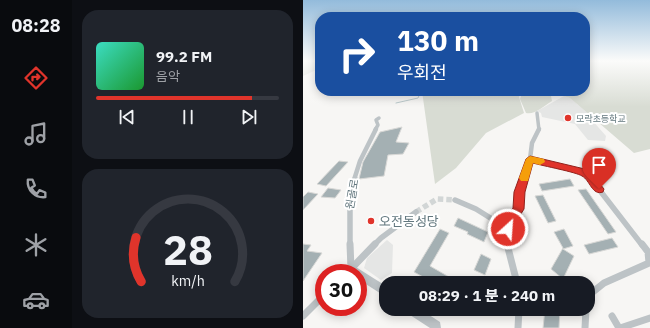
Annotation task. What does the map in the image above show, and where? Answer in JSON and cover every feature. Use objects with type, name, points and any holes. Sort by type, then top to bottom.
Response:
[{"type":"street","points":[[515,276],[505,240],[509,224],[518,209],[519,192],[530,159],[532,143],[539,130],[537,113]]},
{"type":"street","name":"원골로","points":[[352,264],[349,215],[356,172],[363,154],[378,125],[376,120],[379,118]]},
{"type":"street","points":[[530,159],[586,173],[648,252],[649,263],[604,283],[595,290]]},
{"type":"street","points":[[455,200],[476,209],[508,229]]},
{"type":"street","points":[[360,264],[381,238],[416,212]]},
{"type":"street","points":[[367,280],[379,288]]},
{"type":"street","points":[[303,316],[315,304]]},
{"type":"street","points":[[421,316],[436,326],[436,328]]},
{"type":"street","points":[[518,328],[519,316]]},
{"type":"street","points":[[585,328],[586,316]]},
{"type":"street","points":[[612,316],[619,328],[650,318]]},
{"type":"shaded area","points":[[590,76],[650,76],[650,149],[634,153],[570,98],[564,96],[590,96]]},
{"type":"shaded area","points":[[423,96],[519,96],[524,113],[486,133],[456,168],[435,184]]},
{"type":"shaded area","points":[[521,96],[551,96],[552,101],[533,113],[526,113],[520,99]]},
{"type":"shaded area","name":"모락초등학교","points":[[564,96],[570,98],[591,116],[591,119],[606,136],[605,141],[588,140],[575,124],[542,117],[541,113],[537,111]]},
{"type":"shaded area","points":[[387,240],[393,245],[392,273],[387,276],[379,276],[379,279],[367,270],[367,264],[365,264],[367,258]]},
{"type":"building","points":[[402,127],[396,142],[409,143],[403,154],[388,155],[384,176],[359,179],[363,162],[380,132]]},
{"type":"building","points":[[339,161],[348,162],[326,186],[317,184]]},
{"type":"building","points":[[570,179],[574,186],[542,191],[539,184]]},
{"type":"building","points":[[328,188],[341,190],[335,198],[321,197]]},
{"type":"building","points":[[586,189],[616,232],[608,234],[578,190]]},
{"type":"building","points":[[308,192],[318,194],[303,210],[303,197]]},
{"type":"building","points":[[543,195],[556,221],[548,223],[535,196]]},
{"type":"building","points":[[458,218],[488,232],[484,242],[467,234],[468,232],[454,226]]},
{"type":"building","points":[[440,229],[449,233],[430,266],[447,276],[421,276],[414,272]]},
{"type":"building","points":[[564,229],[573,246],[563,249],[574,256],[564,276],[559,276],[551,269],[563,248],[554,232]]},
{"type":"building","points":[[612,238],[618,247],[589,254],[584,245]]},
{"type":"building","points":[[303,244],[311,245],[307,251],[322,253],[303,281]]},
{"type":"building","points":[[481,254],[491,259],[485,275],[474,270]]},
{"type":"building","points":[[544,316],[560,316],[559,328],[543,328]]},
{"type":"waterway","points":[[396,103],[418,98],[419,96]]},
{"type":"tunnel","points":[[416,212],[437,199],[455,200]]},
{"type":"slow traffic","points":[[524,178],[530,159],[540,162]]},
{"type":"place","name":"모락초등학교","points":[[568,118]]},
{"type":"place","name":"오전동성당","points":[[371,221]]},
{"type":"route","points":[[508,229],[509,224],[518,209],[519,192],[530,159],[586,173],[599,189]]}]
